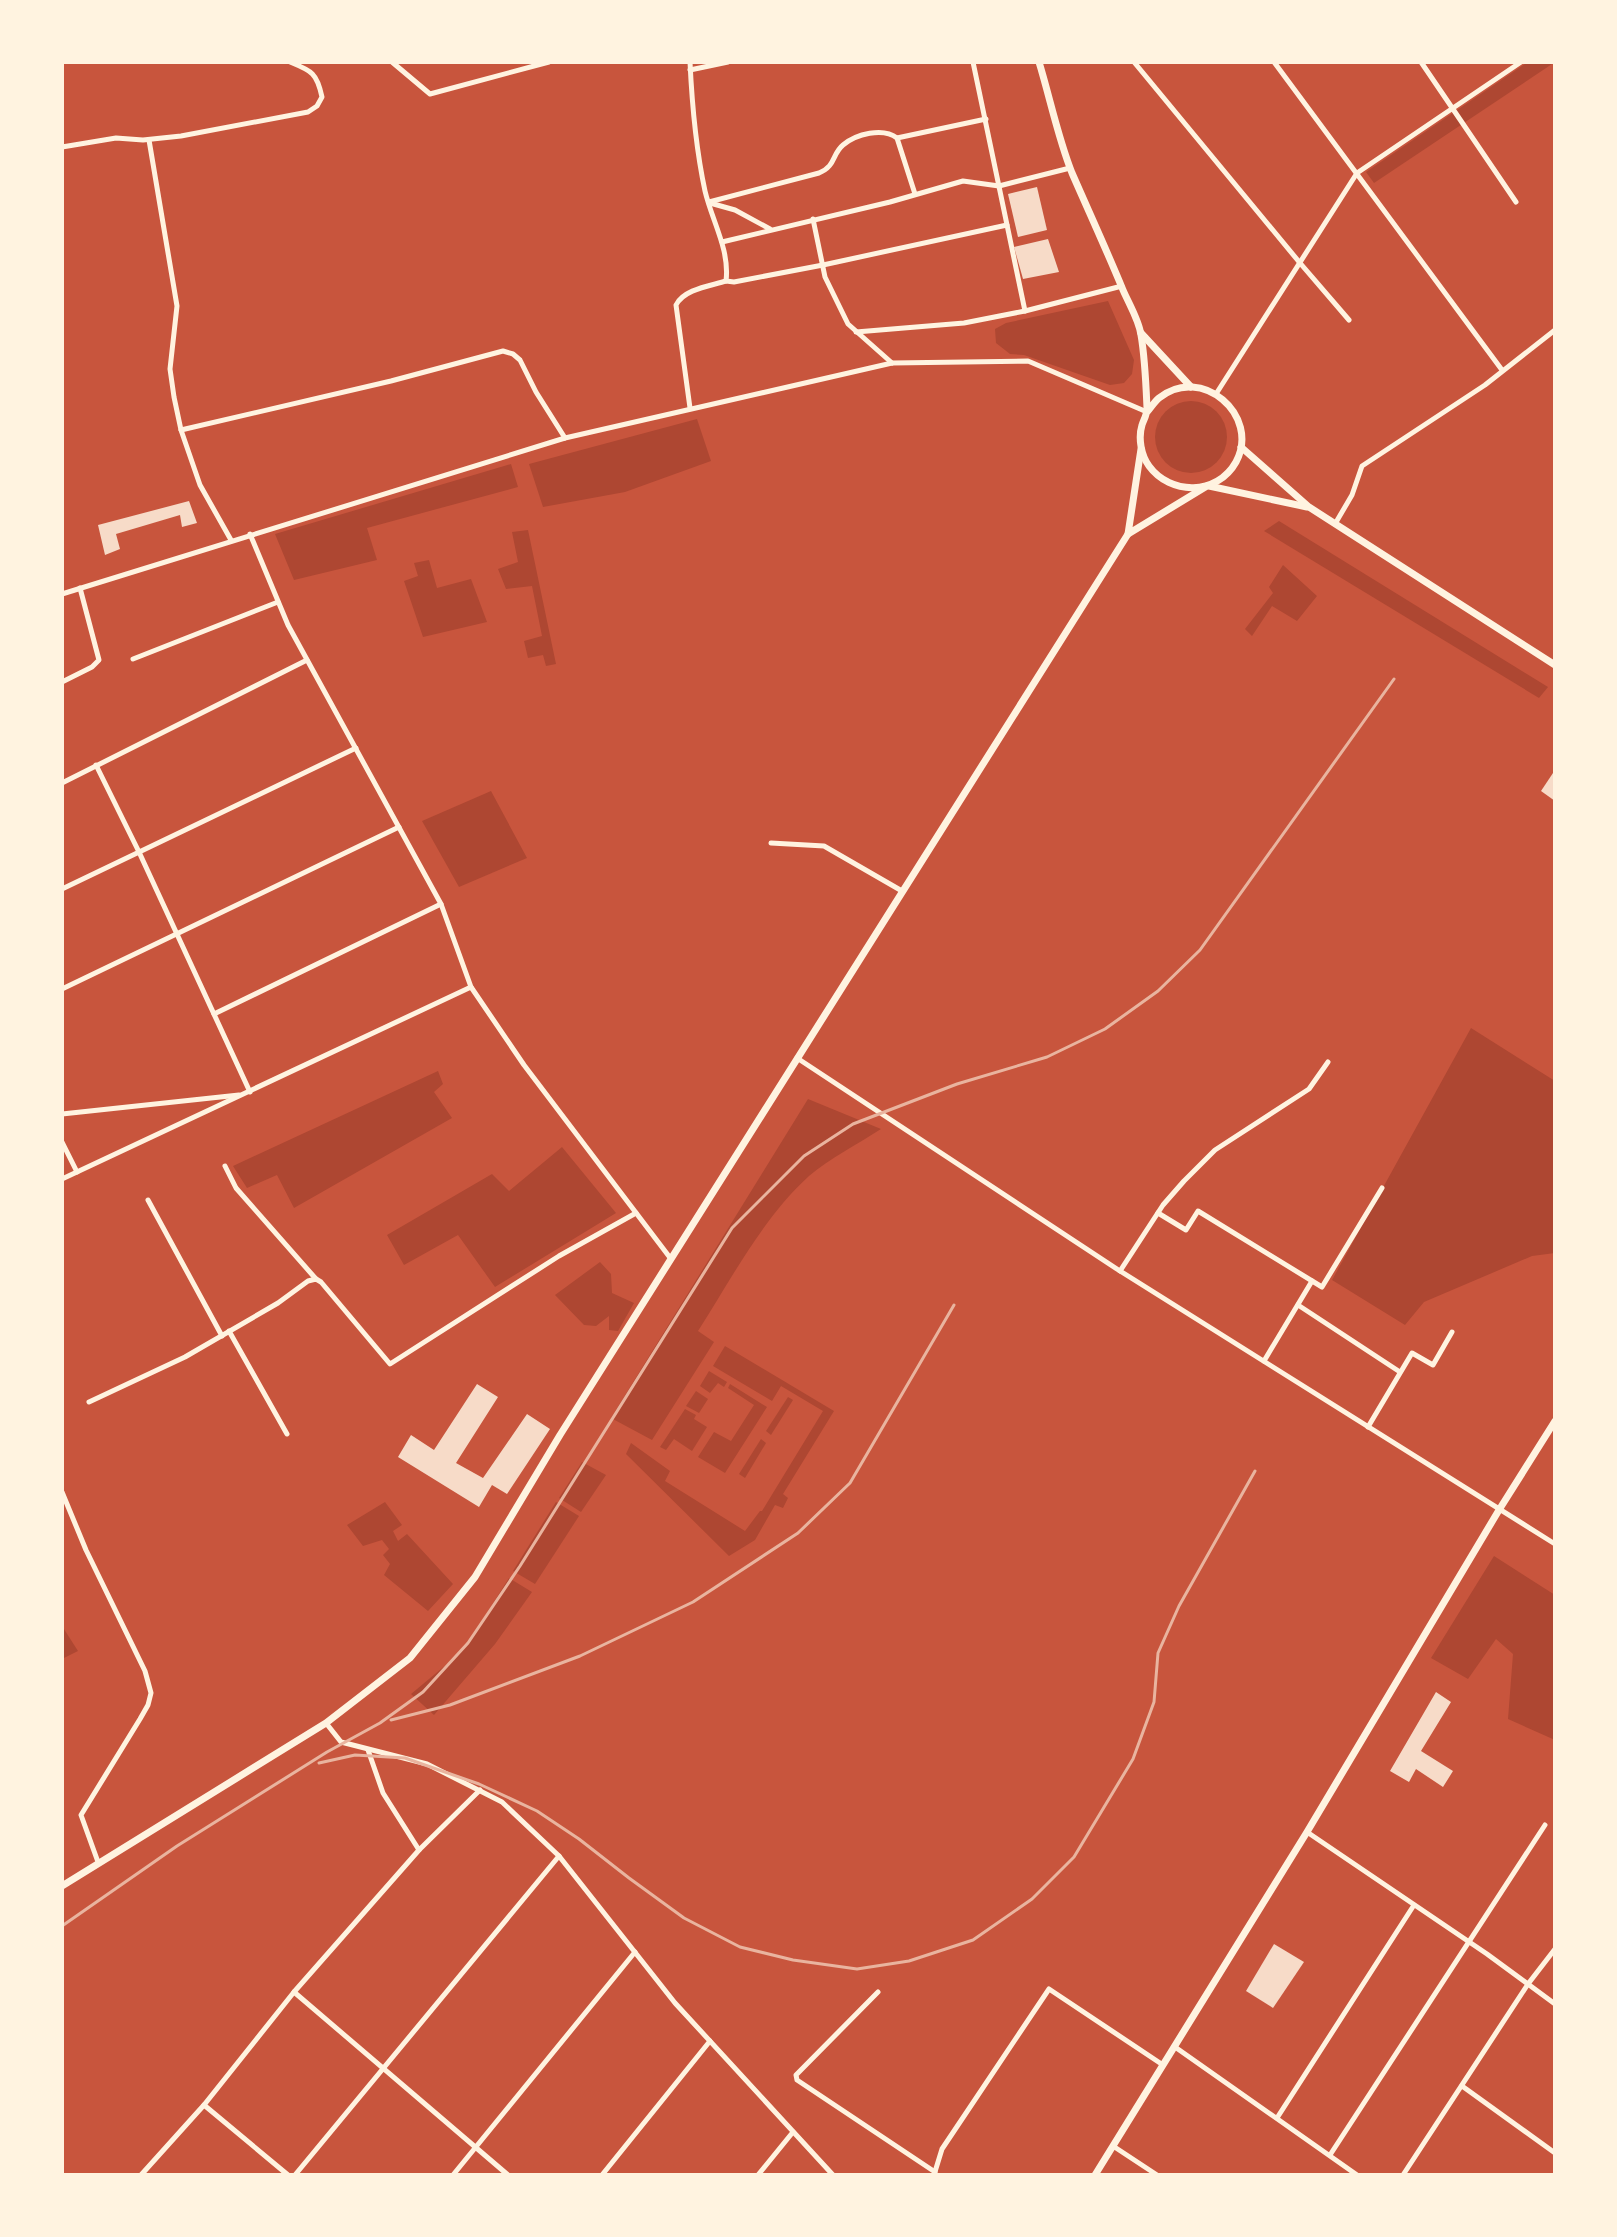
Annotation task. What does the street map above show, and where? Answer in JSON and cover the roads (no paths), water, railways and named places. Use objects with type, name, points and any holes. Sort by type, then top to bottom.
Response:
[{"type":"main road","points":[[1039,62],[1070,168],[1141,333],[1147,412]]},
{"type":"main road","points":[[1141,333],[1191,387]]},
{"type":"main road","points":[[62,1886],[326,1723],[410,1658],[475,1577],[540,1467],[1128,534],[1141,429],[1147,412],[1166,394],[1191,387],[1208,390],[1224,399],[1235,412],[1241,429],[1241,447],[1235,463],[1224,477],[1128,534]]},
{"type":"main road","points":[[1141,446],[1147,463],[1158,477],[1174,486],[1191,489],[1209,485],[1309,507]]},
{"type":"main road","points":[[1241,447],[1309,507],[1555,665]]},
{"type":"main road","points":[[1095,2175],[1555,1421]]},
{"type":"street","points":[[62,147],[116,138],[149,140],[181,136],[308,112],[317,106],[322,97],[318,78],[290,62]]},
{"type":"street","points":[[301,66],[311,62]]},
{"type":"street","points":[[392,62],[430,94],[549,62]]},
{"type":"street","points":[[690,62],[692,108],[709,202],[727,265],[726,281]]},
{"type":"street","points":[[690,70],[728,62]]},
{"type":"street","points":[[973,62],[1025,311]]},
{"type":"street","points":[[1134,62],[1349,320]]},
{"type":"street","points":[[1274,62],[1502,370]]},
{"type":"street","points":[[1421,62],[1516,202]]},
{"type":"street","points":[[1216,394],[1357,173],[1521,62]]},
{"type":"street","points":[[897,138],[986,119]]},
{"type":"street","points":[[709,202],[806,178],[833,163],[844,144],[859,136],[883,132],[897,138],[915,194]]},
{"type":"street","points":[[149,140],[177,306],[170,369],[181,430],[200,485],[231,540]]},
{"type":"street","points":[[722,242],[963,181],[999,186],[1070,168]]},
{"type":"street","points":[[709,202],[735,210],[771,230]]},
{"type":"street","points":[[813,219],[825,277],[848,324],[892,363]]},
{"type":"street","points":[[690,408],[676,305],[679,298],[726,281],[823,265],[1007,225]]},
{"type":"street","points":[[856,332],[964,323],[1122,286]]},
{"type":"street","points":[[1335,524],[1352,495],[1362,466],[1485,385],[1555,330]]},
{"type":"street","points":[[181,430],[391,381],[503,351],[520,360],[565,438]]},
{"type":"street","points":[[62,594],[565,438],[892,363],[1028,361],[1147,412]]},
{"type":"street","points":[[250,534],[288,625],[441,904],[471,987],[524,1065],[671,1259]]},
{"type":"street","points":[[62,682],[92,667],[99,660],[80,588]]},
{"type":"street","points":[[133,659],[278,602]]},
{"type":"street","points":[[62,783],[307,660]]},
{"type":"street","points":[[62,889],[356,748]]},
{"type":"street","points":[[96,765],[177,933],[247,1093]]},
{"type":"street","points":[[62,989],[399,827]]},
{"type":"street","points":[[771,843],[824,846],[902,891]]},
{"type":"street","points":[[214,1014],[441,904]]},
{"type":"street","points":[[62,1179],[471,987]]},
{"type":"street","points":[[797,1058],[1120,1271],[1555,1544]]},
{"type":"street","points":[[1120,1271],[1158,1213],[1184,1181],[1215,1150],[1309,1089],[1328,1062]]},
{"type":"street","points":[[62,1114],[247,1093]]},
{"type":"street","points":[[62,1142],[77,1172]]},
{"type":"street","points":[[225,1166],[236,1188],[390,1364],[559,1256],[636,1213]]},
{"type":"street","points":[[1158,1213],[1186,1230],[1198,1211],[1322,1287],[1382,1188]]},
{"type":"street","points":[[148,1200],[222,1336]]},
{"type":"street","points":[[89,1402],[161,1369],[222,1336],[308,1281],[316,1279]]},
{"type":"street","points":[[1264,1361],[1312,1281]]},
{"type":"street","points":[[1298,1305],[1400,1372]]},
{"type":"street","points":[[229,1331],[287,1434]]},
{"type":"street","points":[[1368,1427],[1412,1353],[1433,1365],[1452,1332]]},
{"type":"street","points":[[62,1492],[86,1550],[145,1671],[151,1693],[144,1712],[81,1815],[98,1862]]},
{"type":"street","points":[[326,1723],[341,1742],[427,1764],[502,1802],[559,1856],[675,2003],[833,2175]]},
{"type":"street","points":[[368,1749],[383,1793],[419,1850]]},
{"type":"street","points":[[141,2175],[204,2105],[294,1992],[419,1850],[480,1790]]},
{"type":"street","points":[[1330,2155],[1545,1825]]},
{"type":"street","points":[[1307,1832],[1555,2004]]},
{"type":"street","points":[[295,2175],[559,1856]]},
{"type":"street","points":[[1277,2118],[1414,1905]]},
{"type":"street","points":[[1403,2175],[1528,1984],[1555,1949]]},
{"type":"street","points":[[453,2175],[635,1952]]},
{"type":"street","points":[[878,1992],[796,2075],[797,2080],[934,2174],[942,2149],[1049,1989],[1163,2065]]},
{"type":"street","points":[[294,1992],[508,2175]]},
{"type":"street","points":[[602,2175],[710,2041]]},
{"type":"street","points":[[1174,2047],[1357,2175]]},
{"type":"street","points":[[1462,2086],[1555,2153]]},
{"type":"street","points":[[204,2105],[288,2175]]},
{"type":"street","points":[[758,2175],[793,2132]]},
{"type":"street","points":[[1113,2146],[1157,2175]]},
{"type":"railway","points":[[62,1926],[177,1846],[327,1752],[380,1723],[423,1692],[468,1643],[520,1566],[732,1228],[804,1156],[853,1124],[957,1084],[1047,1057],[1105,1029],[1158,991],[1200,950],[1394,679]]},
{"type":"railway","points":[[391,1720],[450,1705],[580,1656],[693,1602],[798,1533],[850,1483],[954,1305]]},
{"type":"railway","points":[[319,1763],[355,1755],[405,1758],[479,1784],[537,1811],[684,1918],[740,1947],[793,1960],[857,1969],[909,1961],[973,1940],[1032,1899],[1074,1857],[1133,1759],[1154,1702],[1158,1653],[1179,1606],[1255,1471]]}]
